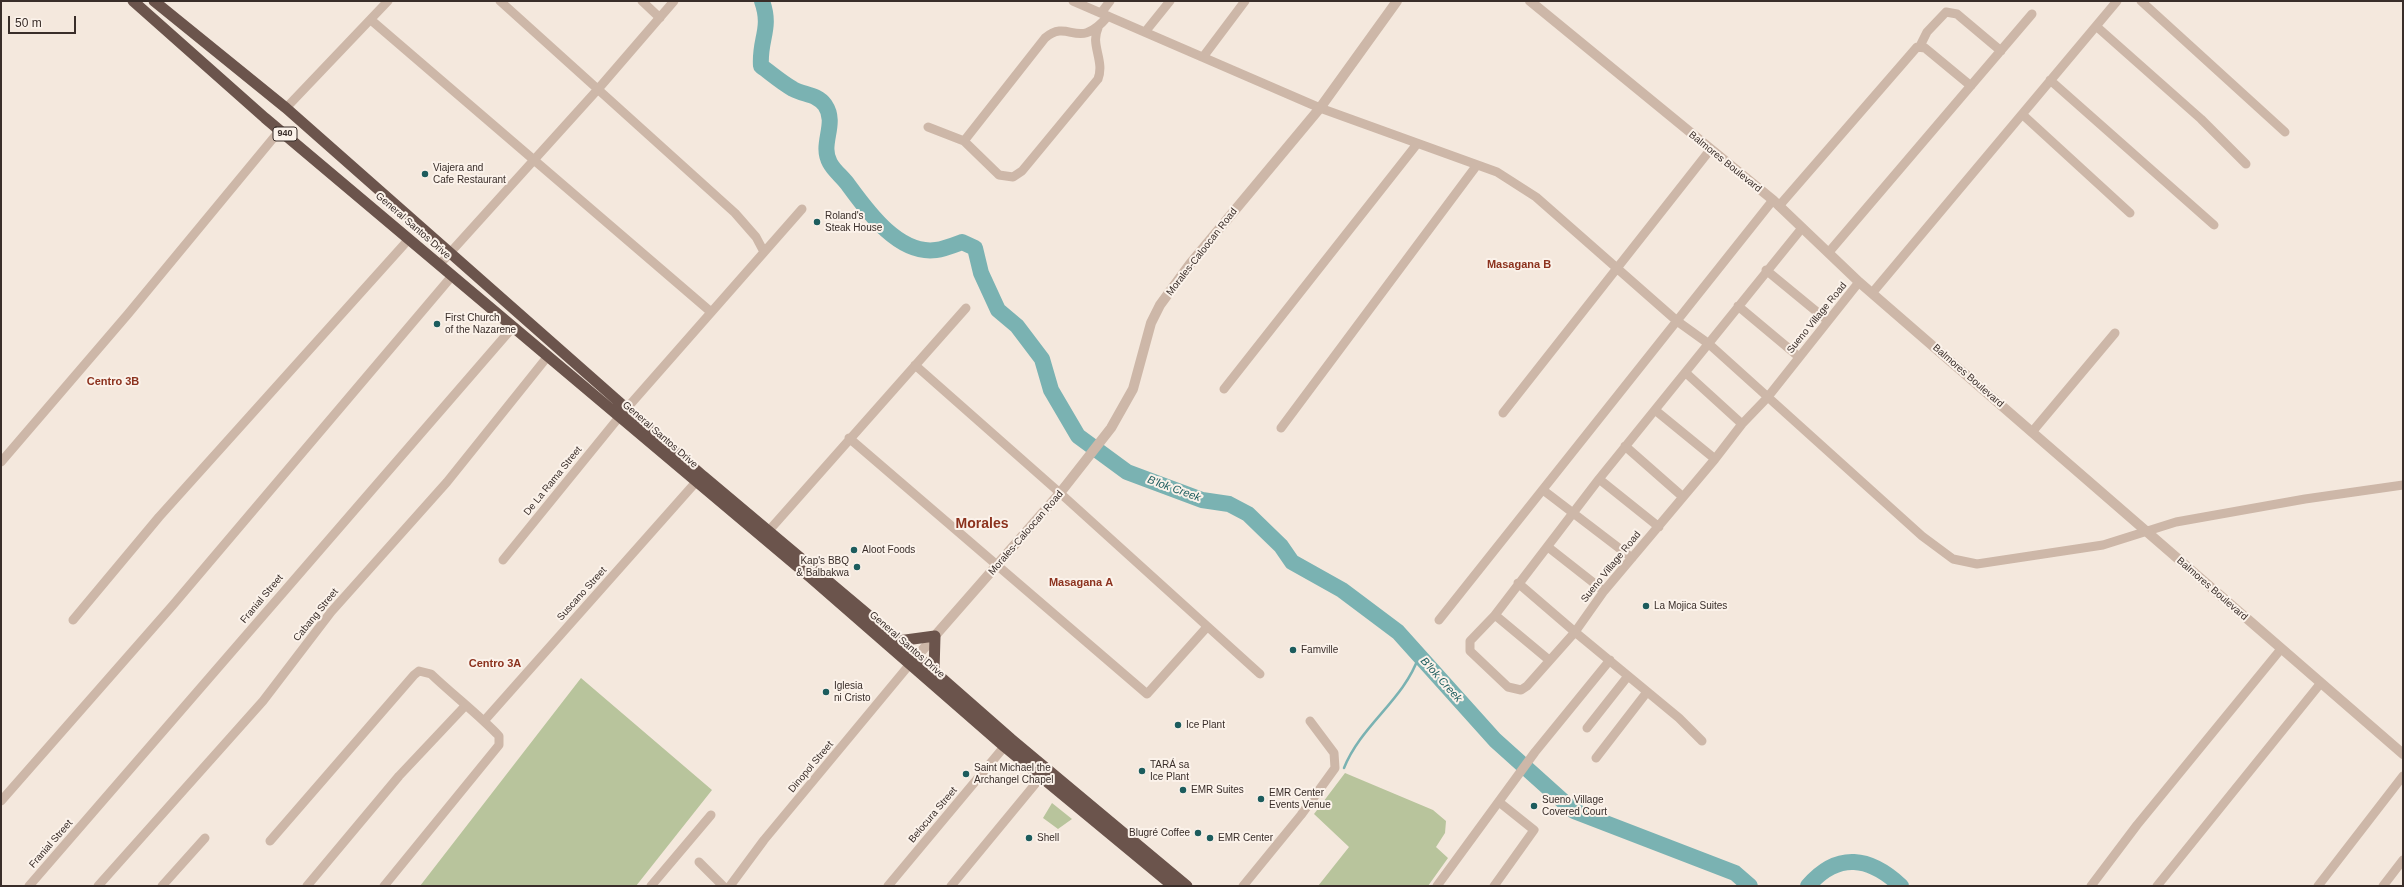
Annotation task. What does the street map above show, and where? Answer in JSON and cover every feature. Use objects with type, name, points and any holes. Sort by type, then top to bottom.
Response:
[{"type":"highway","name":"General Santos Drive","points":[[133,1],[280,130],[439,265],[548,356],[623,413],[1008,743],[1187,886]]},
{"type":"highway","name":"General Santos Drive","points":[[154,1],[286,108],[450,253],[696,482],[766,534],[898,641],[913,660],[934,672],[1041,777],[1173,886]]},
{"type":"highway","points":[[898,641],[935,636],[934,672]]},
{"type":"street","points":[[286,108],[388,1]]},
{"type":"street","points":[[500,1],[600,88],[735,213],[756,237],[764,252]]},
{"type":"street","points":[[642,1],[660,18]]},
{"type":"street","points":[[439,265],[600,88],[674,1]]},
{"type":"street","points":[[1073,1],[1320,108],[1497,172],[1536,197],[1677,321],[1709,344],[1766,398],[1922,536],[1953,559],[1977,564],[2036,556],[2103,544],[2176,522],[2305,499],[2403,485]]},
{"type":"street","points":[[928,127],[964,141],[999,175],[1013,178],[1022,171],[1098,79],[1101,64],[1094,39],[1110,1]]},
{"type":"street","points":[[1145,32],[1170,1]]},
{"type":"street","points":[[1203,57],[1245,1]]},
{"type":"street","name":"Morales-Caloocan Road","points":[[913,660],[998,566],[1100,443],[1123,409],[1133,389],[1151,323],[1160,305],[1190,264],[1320,108],[1397,1]]},
{"type":"street","name":"Balmores Boulevard","points":[[1530,1],[1776,203],[1859,282],[1873,292],[2145,532],[2403,754]]},
{"type":"street","points":[[1873,292],[2023,115],[2050,80],[2117,1]]},
{"type":"street","points":[[2141,1],[2285,132]]},
{"type":"street","points":[[1439,620],[1677,321],[1776,203],[1920,46],[1927,32],[1946,12],[1957,14],[2001,51]]},
{"type":"street","points":[[1829,252],[2032,14]]},
{"type":"street","points":[[371,20],[535,159],[711,312]]},
{"type":"street","points":[[2096,26],[2201,119],[2246,164]]},
{"type":"street","points":[[964,141],[1048,35],[1058,31],[1071,31],[1080,35],[1085,35],[1098,28]]},
{"type":"street","points":[[1920,46],[1925,48],[1971,86]]},
{"type":"street","points":[[2050,80],[2214,225]]},
{"type":"street","points":[[2023,115],[2130,212]]},
{"type":"street","points":[[1,462],[128,314],[280,130]]},
{"type":"street","points":[[1224,390],[1417,144]]},
{"type":"street","points":[[1503,413],[1710,150]]},
{"type":"street","points":[[1281,428],[1477,165]]},
{"type":"street","name":"De La Rama Street","points":[[503,560],[623,413],[802,209]]},
{"type":"street","points":[[1549,660],[1494,616],[1625,446],[1686,373],[1766,270],[1802,228]]},
{"type":"street","points":[[73,620],[159,517],[409,239]]},
{"type":"street","points":[[1766,270],[1828,321]]},
{"type":"street","points":[[1,801],[173,605],[452,276]]},
{"type":"street","name":"Sueno Village Road","points":[[1494,616],[1470,641],[1470,651],[1508,687],[1514,690],[1524,688],[1575,632],[1604,591],[1684,497],[1742,424],[1766,398],[1859,282]]},
{"type":"street","points":[[1738,306],[1799,357]]},
{"type":"street","points":[[766,534],[849,438],[966,308]]},
{"type":"street","name":"Franial Street","points":[[28,886],[513,327]]},
{"type":"street","points":[[2032,432],[2115,333]]},
{"type":"street","name":"Cabang Street","points":[[98,886],[263,701],[331,612],[447,482],[548,356]]},
{"type":"street","points":[[915,366],[1060,493],[1260,674]]},
{"type":"street","points":[[1686,373],[1742,424]]},
{"type":"street","points":[[1655,410],[1715,459]]},
{"type":"street","points":[[849,438],[1147,694],[1207,627]]},
{"type":"street","points":[[1625,446],[1684,497]]},
{"type":"street","points":[[1599,479],[1659,527]]},
{"type":"street","name":"Suscano Street","points":[[484,721],[696,482]]},
{"type":"street","points":[[1544,490],[1632,558]]},
{"type":"street","points":[[1548,547],[1604,591]]},
{"type":"street","points":[[1518,583],[1679,718],[1702,740]]},
{"type":"street","points":[[2091,886],[2137,825],[2282,649]]},
{"type":"street","name":"Dinopol Street","points":[[730,886],[764,840],[913,660]]},
{"type":"street","points":[[1437,886],[1535,752],[1610,660]]},
{"type":"street","points":[[270,841],[419,671],[431,674],[499,736],[499,745],[384,886]]},
{"type":"street","points":[[1586,728],[1628,676]]},
{"type":"street","points":[[2157,886],[2320,684]]},
{"type":"street","points":[[1596,758],[1647,692]]},
{"type":"street","points":[[307,886],[399,776],[465,706]]},
{"type":"street","points":[[1243,886],[1301,815],[1335,768],[1334,753],[1310,721]]},
{"type":"street","name":"Belocura Street","points":[[888,886],[1008,743]]},
{"type":"street","points":[[2318,886],[2403,776]]},
{"type":"street","points":[[951,886],[1041,777]]},
{"type":"street","points":[[1494,886],[1534,830],[1499,802]]},
{"type":"street","points":[[651,886],[711,815]]},
{"type":"street","points":[[162,886],[205,838]]},
{"type":"street","points":[[2383,886],[2403,860]]},
{"type":"street","points":[[699,862],[723,886]]},
{"type":"green space","points":[[581,678],[712,790],[636,886],[420,886]]},
{"type":"green space","points":[[1345,773],[1433,810],[1446,821],[1445,833],[1436,847],[1448,858],[1428,886],[1318,886],[1349,847],[1314,814]]},
{"type":"green space","points":[[1052,803],[1072,819],[1058,829],[1043,818]]},
{"type":"waterway","name":"B'lok Creek","points":[[762,1],[765,11],[766,27],[762,48],[761,66],[793,89],[814,97],[822,101],[825,105],[830,119],[826,149],[827,156],[832,166],[875,219],[897,239],[909,246],[922,250],[936,250],[962,242],[975,248],[981,273],[998,310],[1017,326],[1042,359],[1051,390],[1078,436],[1127,472],[1202,500],[1229,504],[1248,514],[1281,546],[1292,562],[1342,590],[1398,632],[1495,740],[1574,811],[1735,873],[1750,886]]},
{"type":"waterway","points":[[1344,768],[1351,753],[1371,725],[1403,686],[1412,672],[1419,656]]},
{"type":"waterway","name":"B'lok Creek","points":[[1808,886],[1819,875],[1831,867],[1842,863],[1854,862],[1866,864],[1878,869],[1901,886]]},
{"type":"place","name":"Viajera and Cafe Restaurant","points":[[425,174]]},
{"type":"place","name":"Roland's Steak House","points":[[817,222]]},
{"type":"place","name":"First Church of the Nazarene","points":[[437,324]]},
{"type":"place","name":"Aloot Foods","points":[[854,550]]},
{"type":"place","name":"Kap's BBQ & Balbakwa","points":[[857,567]]},
{"type":"place","name":"La Mojica Suites","points":[[1646,606]]},
{"type":"place","name":"Famville","points":[[1293,650]]},
{"type":"place","name":"Iglesia ni Cristo","points":[[826,692]]},
{"type":"place","name":"Ice Plant","points":[[1178,725]]},
{"type":"place","name":"TARÁ sa Ice Plant","points":[[1142,771]]},
{"type":"place","name":"Saint Michael the Archangel Chapel","points":[[966,774]]},
{"type":"place","name":"EMR Suites","points":[[1183,790]]},
{"type":"place","name":"EMR Center Events Venue","points":[[1261,799]]},
{"type":"place","name":"Sueno Village Covered Court","points":[[1534,806]]},
{"type":"place","name":"Blugré Coffee","points":[[1198,833]]},
{"type":"place","name":"Shell","points":[[1029,838]]},
{"type":"place","name":"EMR Center","points":[[1210,838]]},
{"type":"district","name":"Masagana B","points":[[1519,265]]},
{"type":"district","name":"Centro 3B","points":[[113,382]]},
{"type":"district","name":"Morales","points":[[982,524]]},
{"type":"district","name":"Masagana A","points":[[1081,583]]},
{"type":"district","name":"Centro 3A","points":[[495,664]]}]
